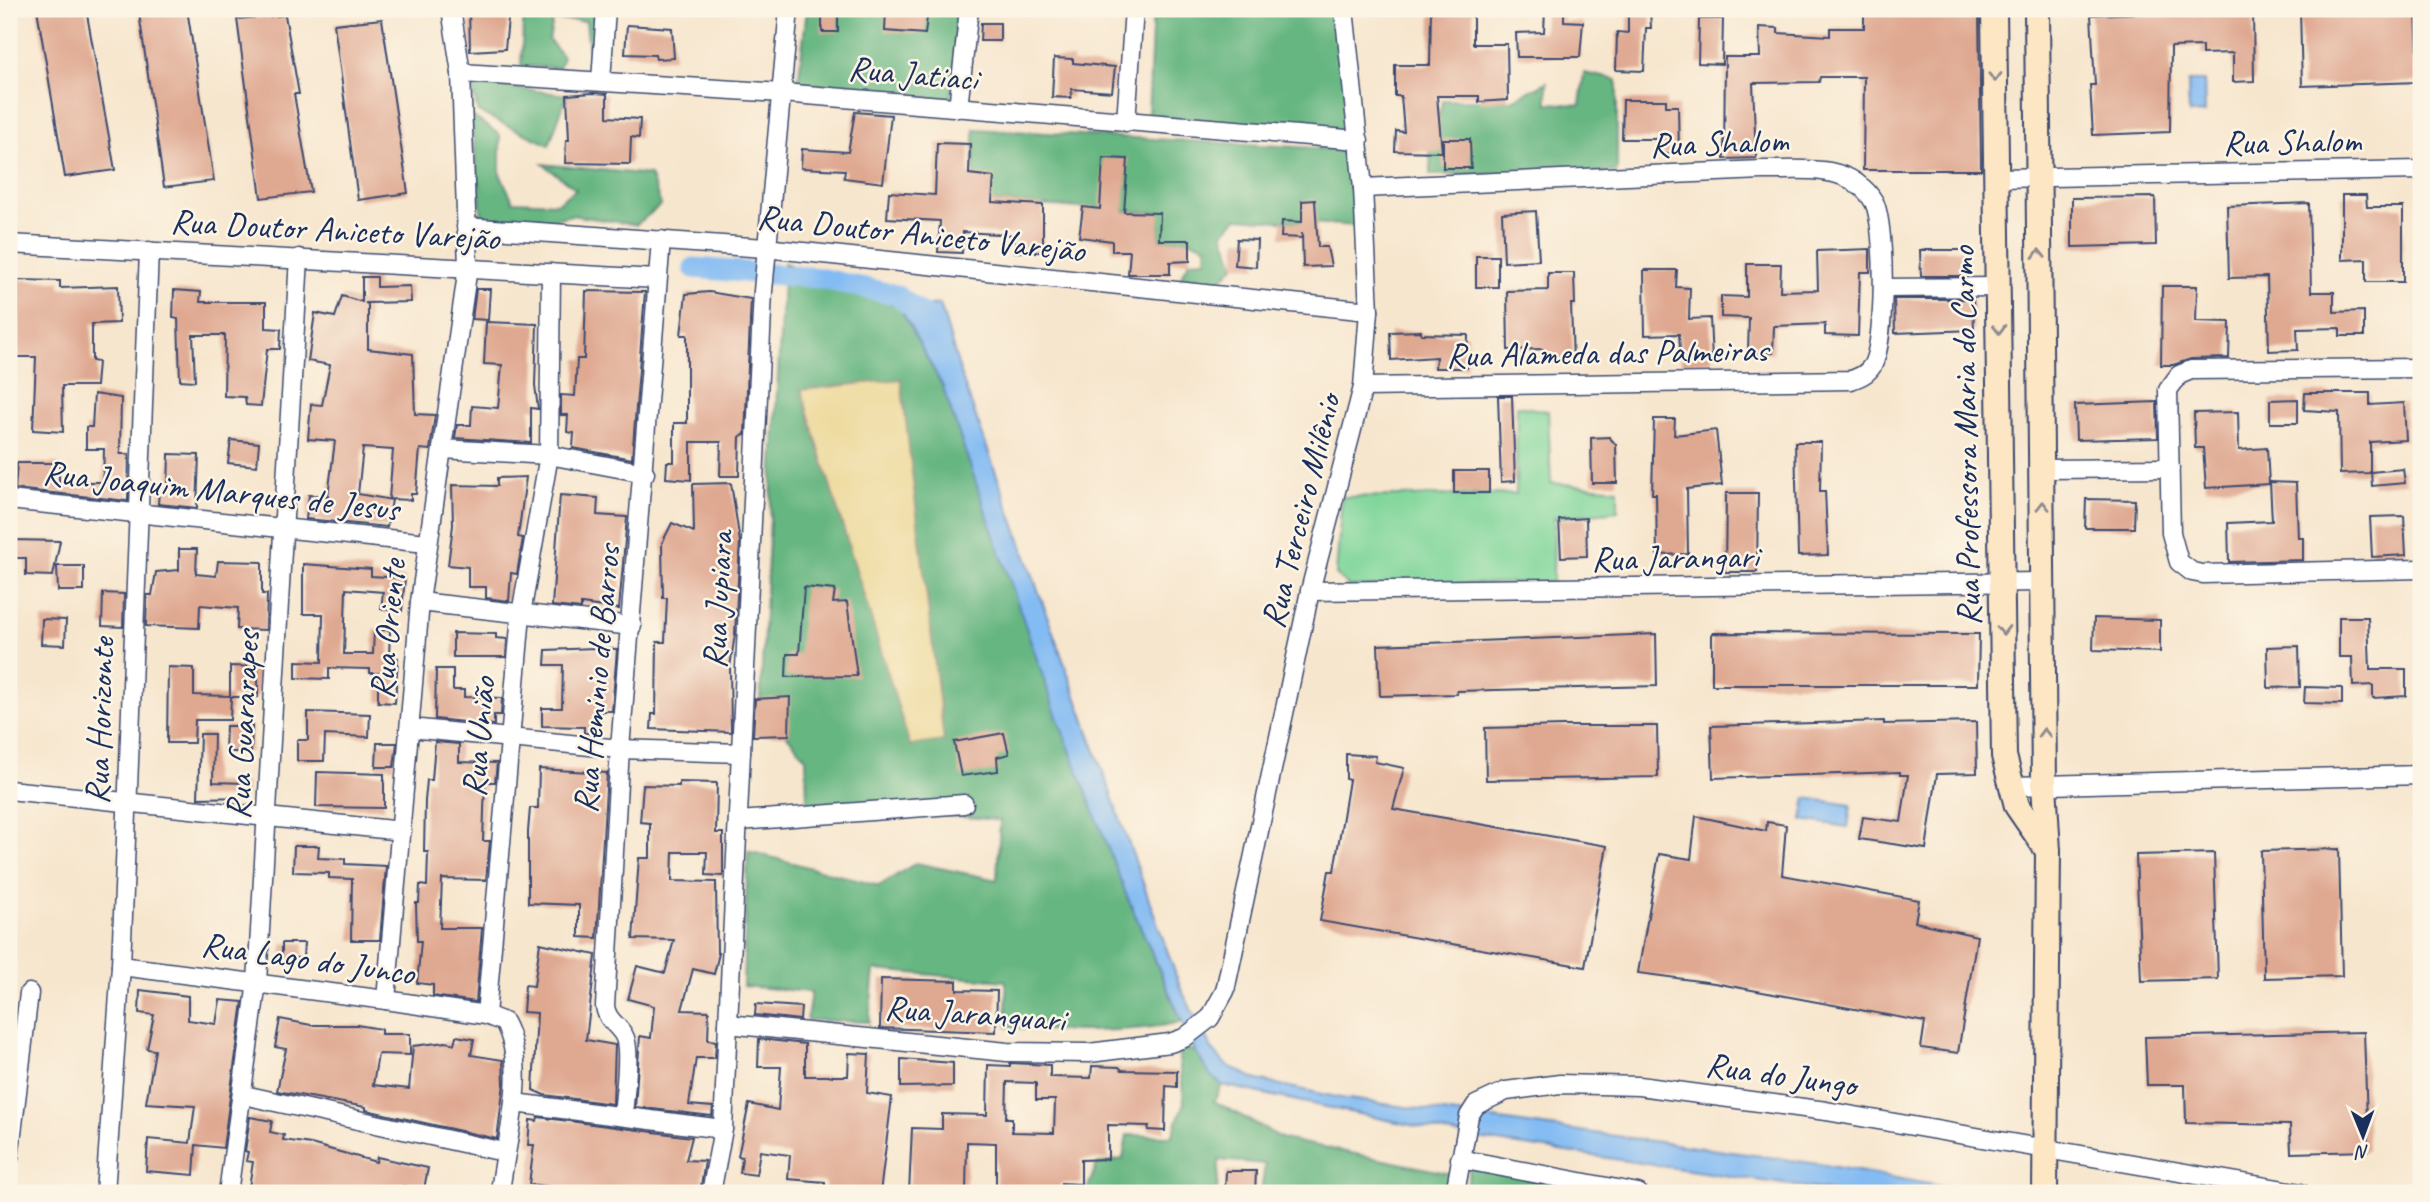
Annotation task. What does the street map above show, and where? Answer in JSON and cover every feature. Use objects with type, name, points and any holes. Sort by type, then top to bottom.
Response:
[{"type":"street","name":"Rua Oriente","points":[[386,1000],[420,602],[468,263],[461,74],[450,9]]},
{"type":"street","points":[[601,81],[606,9]]},
{"type":"street","name":"Rua Jupiara","points":[[711,1193],[723,1129],[765,256],[789,9]]},
{"type":"street","points":[[958,108],[969,9]]},
{"type":"street","points":[[1126,122],[1134,9]]},
{"type":"street","name":"Rua Terceiro Milênio","points":[[1206,1023],[1225,991],[1310,592],[1363,387],[1369,311],[1363,188],[1344,9]]},
{"type":"street","name":"Rua Professora Maria do Carmo","points":[[1994,9],[2004,756],[2017,806],[2048,851]]},
{"type":"street","points":[[2037,9],[2044,784],[2048,851],[2045,1186]]},
{"type":"street","name":"Rua Jatiaci","points":[[461,74],[782,93],[1359,140]]},
{"type":"street","name":"Rua Shalom","points":[[1363,188],[1762,170],[1823,172],[1848,177],[1874,201],[1878,218],[1883,288],[1874,362],[1861,377],[1851,380]]},
{"type":"street","name":"Rua Shalom","points":[[1997,178],[2421,170]]},
{"type":"street","name":"Rua Doutor Aniceto Varejão","points":[[467,232],[661,246],[1369,311]]},
{"type":"street","name":"Rua Doutor Aniceto Varejão","points":[[9,243],[299,258],[468,263],[551,273],[658,275]]},
{"type":"street","name":"Rua Heminio de Barros","points":[[623,1116],[626,1045],[621,1032],[608,1019],[605,1006],[621,749],[645,474],[661,246]]},
{"type":"street","name":"Rua Horizonte","points":[[104,1193],[121,965],[149,251]]},
{"type":"street","name":"Rua Guararapes","points":[[228,1193],[244,1095],[257,982],[269,818],[299,258]]},
{"type":"street","name":"Rua União","points":[[486,1014],[521,614],[549,455],[551,273]]},
{"type":"street","points":[[1883,288],[1998,287]]},
{"type":"street","points":[[2421,368],[2191,370],[2172,381],[2168,390],[2171,533],[2179,562],[2193,572],[2223,574],[2421,569]]},
{"type":"street","name":"Rua Alameda das Palmeiras","points":[[1363,387],[1851,380]]},
{"type":"street","points":[[442,449],[549,455],[645,474]]},
{"type":"street","points":[[2043,469],[2170,468]]},
{"type":"street","name":"Rua Joaquim Marques de Jesus","points":[[9,500],[427,542]]},
{"type":"street","name":"Rua Jarangari","points":[[1310,592],[2042,582]]},
{"type":"street","points":[[420,602],[632,626]]},
{"type":"street","points":[[410,728],[621,749],[741,753]]},
{"type":"street","points":[[2010,786],[2421,775]]},
{"type":"street","points":[[9,790],[402,831]]},
{"type":"street","points":[[739,821],[964,804]]},
{"type":"street","name":"Rua Lago do Junco","points":[[121,965],[486,1014]]},
{"type":"street","points":[[9,1158],[29,993]]},
{"type":"street","points":[[486,1014],[504,1021],[510,1033],[514,1103],[503,1152],[500,1193]]},
{"type":"street","name":"Rua Jaranguari","points":[[728,1024],[1007,1052],[1089,1053],[1170,1043],[1206,1023]]},
{"type":"street","name":"Rua do Jungo","points":[[1462,1151],[1469,1116],[1476,1105],[1506,1091],[1560,1084],[1639,1086],[1826,1111],[2301,1193]]},
{"type":"street","points":[[244,1095],[503,1152]]},
{"type":"street","points":[[514,1103],[723,1129]]},
{"type":"street","points":[[1455,1193],[1462,1151],[1638,1193]]},
{"type":"green space","points":[[524,9],[604,9],[598,67],[590,63],[586,21],[553,20],[549,40],[563,57],[559,68],[521,66]]},
{"type":"green space","points":[[807,9],[960,9],[951,100],[798,83]]},
{"type":"green space","points":[[1153,9],[1339,9],[1351,133],[1148,117]]},
{"type":"green space","points":[[1584,73],[1617,80],[1617,172],[1430,175],[1431,127],[1439,116],[1443,100],[1512,100],[1547,82],[1547,103],[1580,105]]},
{"type":"green space","points":[[471,82],[567,95],[549,145],[478,112]]},
{"type":"green space","points":[[471,115],[500,135],[500,174],[513,201],[557,203],[576,189],[543,164],[650,175],[661,205],[636,225],[571,215],[546,221],[482,219]]},
{"type":"green space","points":[[974,129],[1350,150],[1356,226],[1237,218],[1223,233],[1235,265],[1218,283],[1179,280],[1190,261],[1206,260],[1206,246],[1190,240],[1159,240],[1159,213],[974,201]]},
{"type":"green space","points":[[784,263],[900,308],[942,385],[1126,894],[1182,1022],[1138,1029],[1095,1031],[1007,1027],[1006,981],[874,970],[869,1022],[807,1020],[811,992],[743,986],[748,851],[879,886],[916,863],[997,880],[1000,820],[807,804],[806,758],[760,703]]},
{"type":"green space","points":[[1517,406],[1548,411],[1551,483],[1618,489],[1618,511],[1554,518],[1553,582],[1349,587],[1336,575],[1342,497],[1516,494]]},
{"type":"green space","points":[[1178,1049],[1195,1051],[1210,1075],[1222,1085],[1214,1101],[1283,1139],[1452,1174],[1449,1193],[1261,1193],[1265,1164],[1219,1160],[1217,1193],[1086,1193],[1097,1164],[1123,1159],[1127,1135],[1172,1136],[1184,1102]]},
{"type":"green space","points":[[1470,1168],[1607,1193],[1466,1193]]},
{"type":"sand","points":[[901,379],[944,741],[910,746],[801,390]]},
{"type":"water","points":[[2188,81],[2204,81],[2205,113],[2189,114]]},
{"type":"water","points":[[940,304],[962,378],[1181,989],[1211,1048],[1226,1065],[1257,1080],[1341,1098],[1819,1164],[1978,1193],[1845,1193],[1477,1139],[1222,1085],[1210,1075],[1195,1051],[1126,894],[1057,717],[942,385],[900,308]]},
{"type":"water","points":[[1806,798],[1851,805],[1848,827],[1802,820]]},
{"type":"building","points":[[37,9],[86,9],[115,170],[65,177]]},
{"type":"building","points":[[187,9],[214,181],[164,187],[139,13]]},
{"type":"building","points":[[469,9],[509,9],[505,49],[470,51]]},
{"type":"building","points":[[822,9],[838,9],[838,32],[822,32]]},
{"type":"building","points":[[886,9],[928,9],[925,34],[885,31]]},
{"type":"building","points":[[1431,9],[1473,9],[1473,44],[1507,44],[1508,100],[1479,102],[1479,96],[1437,96],[1442,152],[1395,151],[1396,131],[1404,132],[1401,96],[1395,96],[1395,65],[1430,65]]},
{"type":"building","points":[[1545,9],[1564,9],[1564,21],[1583,22],[1580,57],[1517,57],[1516,33],[1544,32]]},
{"type":"building","points":[[1628,9],[1650,9],[1651,28],[1646,28],[1644,71],[1616,70],[1617,32],[1628,33]]},
{"type":"building","points":[[1864,9],[1979,9],[1981,170],[1863,170],[1864,77],[1820,77],[1819,82],[1753,83],[1756,158],[1724,159],[1725,57],[1760,57],[1759,27],[1778,28],[1778,33],[1830,36],[1830,28],[1864,28]]},
{"type":"building","points":[[2416,9],[2419,82],[2302,86],[2300,10]]},
{"type":"building","points":[[2228,10],[2253,10],[2254,81],[2233,82],[2233,53],[2202,54],[2202,46],[2171,47],[2170,132],[2093,135],[2090,85],[2095,85],[2091,15],[2228,13]]},
{"type":"building","points":[[285,15],[299,94],[294,94],[311,192],[261,198],[237,19]]},
{"type":"building","points":[[382,19],[408,193],[358,200],[334,24]]},
{"type":"building","points":[[1699,19],[1723,19],[1722,64],[1698,63]]},
{"type":"building","points":[[981,23],[1000,23],[1000,41],[980,41]]},
{"type":"building","points":[[627,25],[672,28],[674,58],[656,59],[655,55],[625,54]]},
{"type":"building","points":[[1054,58],[1073,59],[1073,63],[1115,67],[1112,92],[1072,89],[1071,98],[1052,97]]},
{"type":"building","points":[[607,94],[607,117],[640,119],[639,138],[631,137],[630,164],[565,163],[566,140],[569,140],[567,95]]},
{"type":"building","points":[[1623,100],[1666,100],[1666,106],[1678,106],[1679,153],[1657,154],[1656,139],[1622,139]]},
{"type":"building","points":[[855,112],[891,115],[883,183],[844,178],[845,170],[801,168],[802,149],[848,152]]},
{"type":"building","points":[[1443,139],[1470,139],[1471,168],[1443,168]]},
{"type":"building","points":[[937,143],[970,144],[969,174],[994,177],[992,202],[1043,205],[1043,252],[1015,252],[1015,235],[963,232],[962,253],[938,252],[940,221],[887,218],[889,192],[935,195]]},
{"type":"building","points":[[1103,158],[1128,159],[1124,212],[1160,213],[1159,240],[1190,240],[1190,261],[1170,262],[1170,274],[1128,274],[1130,251],[1112,251],[1112,241],[1079,237],[1083,207],[1100,209]]},
{"type":"building","points":[[2342,195],[2366,195],[2367,207],[2403,207],[2403,282],[2366,282],[2366,259],[2342,260]]},
{"type":"building","points":[[2155,197],[2156,245],[2072,247],[2072,198]]},
{"type":"building","points":[[1315,200],[1318,247],[1327,247],[1331,266],[1303,267],[1302,233],[1302,238],[1281,237],[1282,221],[1302,222],[1302,201]]},
{"type":"building","points":[[2309,203],[2311,292],[2334,292],[2334,312],[2364,311],[2364,336],[2340,336],[2340,328],[2297,329],[2298,350],[2269,351],[2267,277],[2229,278],[2227,206]]},
{"type":"building","points":[[1536,211],[1539,260],[1504,262],[1502,213]]},
{"type":"building","points":[[1237,239],[1257,240],[1256,267],[1235,265]]},
{"type":"building","points":[[1870,249],[1870,272],[1860,272],[1858,336],[1825,335],[1825,324],[1774,326],[1773,353],[1748,352],[1749,318],[1721,317],[1721,296],[1747,297],[1747,264],[1781,264],[1780,291],[1818,290],[1817,251]]},
{"type":"building","points":[[1920,250],[1968,250],[1968,276],[1921,276]]},
{"type":"building","points":[[1476,256],[1498,256],[1498,287],[1476,287]]},
{"type":"building","points":[[1644,270],[1677,270],[1676,287],[1690,288],[1689,319],[1710,318],[1712,361],[1681,363],[1679,334],[1645,335]]},
{"type":"building","points":[[1548,273],[1574,273],[1575,304],[1571,304],[1573,361],[1543,362],[1543,349],[1508,350],[1507,291],[1548,290]]},
{"type":"building","points":[[362,277],[377,277],[377,287],[410,286],[411,302],[365,303],[368,304],[368,349],[413,354],[415,414],[435,415],[430,450],[420,449],[416,494],[411,494],[411,500],[389,499],[393,450],[363,448],[358,494],[392,500],[387,527],[306,519],[309,495],[328,496],[335,441],[308,439],[311,404],[322,405],[330,365],[308,361],[315,313],[335,317],[342,296],[362,302]]},
{"type":"building","points":[[18,280],[60,281],[60,288],[118,286],[119,323],[92,324],[92,361],[98,362],[96,386],[62,386],[63,432],[33,430],[36,357],[17,357]]},
{"type":"building","points":[[2162,286],[2197,286],[2196,321],[2230,322],[2229,358],[2191,359],[2173,365],[2161,365]]},
{"type":"building","points":[[476,289],[490,289],[488,320],[472,319]]},
{"type":"building","points":[[174,290],[201,292],[200,302],[266,302],[266,328],[281,329],[280,349],[267,349],[261,406],[246,405],[245,397],[224,396],[225,335],[193,335],[195,381],[180,380],[178,319],[173,318]]},
{"type":"building","points":[[586,291],[645,292],[632,459],[573,448],[574,433],[567,432],[568,415],[561,415],[561,395],[575,396],[577,359],[584,359]]},
{"type":"building","points":[[709,292],[751,299],[745,435],[740,436],[739,476],[720,476],[721,442],[691,442],[691,480],[666,478],[667,462],[674,462],[674,423],[687,423],[687,335],[681,335],[686,294]]},
{"type":"building","points":[[1894,299],[1973,299],[1974,330],[1895,333]]},
{"type":"building","points":[[486,322],[537,324],[535,385],[538,409],[531,408],[531,443],[455,438],[457,425],[471,425],[472,406],[498,408],[502,365],[484,364]]},
{"type":"building","points":[[1421,331],[1421,334],[1468,335],[1467,368],[1435,368],[1436,357],[1391,360],[1390,332]]},
{"type":"building","points":[[2305,393],[2370,393],[2370,405],[2404,403],[2406,440],[2370,442],[2370,473],[2340,474],[2339,412],[2304,410]]},
{"type":"building","points":[[94,394],[121,398],[120,454],[129,454],[128,501],[15,489],[17,463],[59,463],[59,482],[103,482],[104,449],[86,449],[86,427],[92,427]]},
{"type":"building","points":[[1498,396],[1512,396],[1515,481],[1501,482]]},
{"type":"building","points":[[2298,399],[2298,423],[2270,423],[2270,400]]},
{"type":"building","points":[[2157,402],[2158,438],[2076,440],[2075,405]]},
{"type":"building","points":[[2238,412],[2239,450],[2267,448],[2269,484],[2206,488],[2203,448],[2195,448],[2194,413]]},
{"type":"building","points":[[1654,419],[1675,419],[1674,435],[1716,430],[1722,485],[1687,489],[1688,554],[1657,555],[1656,494],[1652,494]]},
{"type":"building","points":[[1609,437],[1616,445],[1617,483],[1592,483],[1591,438]]},
{"type":"building","points":[[231,440],[259,443],[257,466],[228,463]]},
{"type":"building","points":[[1795,442],[1821,442],[1820,491],[1825,491],[1828,555],[1798,556]]},
{"type":"building","points":[[169,454],[199,455],[197,508],[158,504],[159,490],[168,490]]},
{"type":"building","points":[[2403,469],[2405,483],[2372,486],[2371,472]]},
{"type":"building","points":[[1454,471],[1489,471],[1489,493],[1454,493]]},
{"type":"building","points":[[526,477],[518,537],[523,538],[517,574],[511,573],[509,601],[486,598],[486,587],[468,587],[468,567],[448,565],[453,525],[452,485],[497,486],[497,478]]},
{"type":"building","points":[[2270,482],[2296,483],[2298,538],[2303,538],[2303,560],[2229,562],[2228,523],[2272,521]]},
{"type":"building","points":[[731,483],[740,542],[735,634],[730,667],[731,732],[651,729],[652,714],[656,714],[657,642],[665,642],[667,598],[663,598],[662,543],[672,523],[694,532],[693,484]]},
{"type":"building","points":[[1726,493],[1758,493],[1757,572],[1725,572]]},
{"type":"building","points":[[560,495],[598,498],[597,515],[627,517],[619,609],[581,604],[581,609],[552,606]]},
{"type":"building","points":[[2086,499],[2135,500],[2134,528],[2085,528]]},
{"type":"building","points":[[2404,516],[2406,555],[2372,557],[2370,517]]},
{"type":"building","points":[[1586,518],[1587,556],[1561,557],[1559,520]]},
{"type":"building","points":[[12,540],[60,541],[53,576],[26,575],[26,558],[12,558]]},
{"type":"building","points":[[179,549],[197,549],[196,574],[216,576],[218,561],[262,562],[262,594],[267,594],[266,630],[237,629],[238,608],[200,605],[199,628],[146,626],[147,595],[152,595],[156,572],[179,570]]},
{"type":"building","points":[[303,564],[371,569],[371,576],[405,578],[402,611],[381,609],[383,592],[346,589],[344,654],[373,654],[374,630],[390,630],[389,657],[398,658],[395,703],[378,702],[378,673],[370,673],[370,669],[329,668],[329,679],[296,678],[296,661],[322,662],[323,614],[303,614]]},
{"type":"building","points":[[57,566],[84,566],[84,591],[58,591]]},
{"type":"building","points":[[804,587],[835,590],[833,603],[847,602],[857,676],[786,677],[787,654],[799,654]]},
{"type":"building","points":[[103,593],[124,594],[123,627],[102,626]]},
{"type":"building","points":[[2339,617],[2368,617],[2370,669],[2406,669],[2406,696],[2373,698],[2373,685],[2353,686],[2352,657],[2339,657]]},
{"type":"building","points":[[2094,618],[2160,620],[2160,652],[2093,650]]},
{"type":"building","points":[[42,619],[66,620],[65,645],[41,644]]},
{"type":"building","points":[[453,633],[496,634],[496,638],[507,639],[506,657],[453,657]]},
{"type":"building","points":[[1712,633],[1979,634],[1978,685],[1712,685]]},
{"type":"building","points":[[1656,634],[1657,686],[1457,691],[1457,694],[1380,696],[1378,645]]},
{"type":"building","points":[[2299,646],[2300,687],[2268,688],[2267,647]]},
{"type":"building","points":[[617,649],[612,711],[601,711],[600,733],[584,733],[584,727],[542,726],[542,708],[562,708],[563,665],[545,665],[546,650]]},
{"type":"building","points":[[230,666],[258,667],[258,697],[231,697],[230,720],[195,720],[194,743],[167,743],[168,667],[194,668],[194,695],[230,696]]},
{"type":"building","points":[[436,669],[453,669],[453,690],[464,690],[464,697],[502,698],[501,715],[494,715],[494,725],[435,719]]},
{"type":"building","points":[[2305,687],[2342,688],[2342,704],[2304,703]]},
{"type":"building","points":[[790,697],[789,735],[753,736],[755,699]]},
{"type":"building","points":[[308,712],[370,714],[369,737],[325,735],[324,761],[297,761],[297,740],[308,740]]},
{"type":"building","points":[[1884,721],[1884,724],[1976,722],[1977,773],[1937,774],[1926,849],[1859,839],[1863,817],[1901,822],[1908,775],[1900,775],[1900,772],[1713,778],[1711,726]]},
{"type":"building","points":[[226,726],[252,726],[251,752],[225,752]]},
{"type":"building","points":[[1657,726],[1658,777],[1486,780],[1485,728]]},
{"type":"building","points":[[1004,733],[1009,754],[997,757],[998,771],[961,776],[954,742]]},
{"type":"building","points":[[200,734],[214,734],[213,782],[246,783],[246,797],[198,798]]},
{"type":"building","points":[[435,742],[459,744],[459,762],[497,763],[495,782],[485,782],[483,841],[490,841],[486,880],[442,879],[440,928],[482,928],[476,1002],[433,996],[433,985],[417,983],[421,941],[417,941],[416,903],[419,903],[420,885],[427,886],[428,852],[424,852],[425,801],[427,780],[432,780]]},
{"type":"building","points":[[377,743],[397,743],[394,767],[376,767]]},
{"type":"building","points":[[1346,754],[1376,756],[1375,762],[1404,768],[1393,809],[1607,846],[1585,967],[1320,921],[1329,871],[1334,871],[1349,780],[1346,779]]},
{"type":"building","points":[[539,769],[607,773],[597,938],[579,937],[579,905],[528,903],[528,832],[530,808],[538,808]]},
{"type":"building","points":[[317,772],[384,774],[384,808],[316,807]]},
{"type":"building","points":[[679,782],[717,783],[716,833],[723,833],[723,876],[706,875],[707,852],[673,852],[672,881],[716,882],[719,953],[714,974],[693,969],[682,1010],[709,1011],[708,1040],[716,1041],[715,1058],[696,1058],[689,1105],[713,1107],[712,1116],[635,1107],[640,1036],[651,1038],[654,1006],[628,999],[637,966],[665,973],[674,940],[633,939],[639,858],[650,858],[650,823],[640,822],[643,785],[679,786]]},
{"type":"building","points":[[1696,816],[1766,831],[1767,822],[1786,825],[1782,875],[1919,900],[1915,922],[1977,936],[1958,1053],[1921,1048],[1925,1022],[1714,983],[1638,973],[1659,854],[1691,859]]},
{"type":"building","points":[[294,846],[319,846],[318,858],[345,859],[345,864],[386,866],[380,940],[351,940],[352,879],[329,878],[329,873],[293,872]]},
{"type":"building","points":[[2339,849],[2342,976],[2264,978],[2261,851]]},
{"type":"building","points":[[2214,853],[2218,979],[2141,981],[2136,855]]},
{"type":"building","points":[[282,943],[304,943],[303,958],[282,958]]},
{"type":"building","points":[[540,943],[596,955],[586,1040],[615,1045],[613,1104],[544,1095],[533,1090],[537,1013],[523,1012],[525,985],[534,986]]},
{"type":"building","points":[[881,979],[957,981],[957,990],[997,991],[996,1032],[880,1028]]},
{"type":"building","points":[[140,990],[188,996],[188,1020],[216,1024],[220,1000],[243,1002],[223,1148],[196,1145],[194,1175],[146,1171],[148,1139],[190,1143],[195,1106],[146,1103],[155,1050],[147,1049],[154,1015],[139,1013]]},
{"type":"building","points":[[756,1004],[801,1007],[800,1020],[755,1015]]},
{"type":"building","points":[[280,1019],[311,1025],[357,1025],[381,1029],[381,1034],[410,1034],[410,1055],[378,1054],[373,1085],[409,1089],[413,1046],[446,1042],[454,1044],[456,1036],[474,1039],[471,1055],[503,1060],[504,1083],[497,1139],[366,1110],[366,1107],[277,1091],[286,1049],[275,1047]]},
{"type":"building","points":[[2364,1032],[2368,1151],[2291,1153],[2290,1125],[2186,1123],[2185,1085],[2147,1085],[2145,1037]]},
{"type":"building","points":[[759,1039],[805,1044],[805,1076],[848,1076],[849,1053],[869,1054],[867,1093],[892,1097],[880,1193],[825,1193],[825,1182],[788,1179],[790,1155],[760,1151],[756,1175],[740,1173],[742,1157],[738,1156],[749,1104],[778,1110],[781,1067],[758,1067]]},
{"type":"building","points":[[901,1059],[953,1063],[953,1086],[901,1087]]},
{"type":"building","points":[[1010,1063],[1050,1065],[1050,1077],[1091,1078],[1092,1066],[1119,1067],[1122,1070],[1177,1071],[1177,1087],[1166,1086],[1165,1131],[1148,1130],[1149,1126],[1108,1125],[1108,1159],[1081,1160],[1081,1184],[1061,1183],[1061,1193],[996,1192],[996,1143],[967,1142],[966,1193],[909,1193],[912,1128],[942,1129],[942,1114],[987,1115],[988,1065],[1010,1066]],"holes":[[[1007,1082],[1036,1083],[1036,1100],[1055,1100],[1054,1133],[1012,1132],[1012,1118],[1006,1118]]]},
{"type":"building","points":[[250,1117],[272,1121],[270,1132],[284,1135],[283,1140],[311,1144],[376,1162],[377,1157],[428,1168],[424,1189],[403,1186],[402,1193],[248,1193],[253,1162],[246,1161],[248,1152],[245,1151]]},
{"type":"building","points":[[538,1117],[692,1137],[686,1160],[705,1161],[700,1193],[570,1193],[570,1189],[529,1184],[534,1145],[528,1145],[530,1120],[537,1121]]},
{"type":"building","points":[[1226,1171],[1256,1171],[1255,1193],[1225,1193]]},
{"type":"waterway","points":[[694,268],[819,278],[896,295],[930,320],[932,327]]}]
